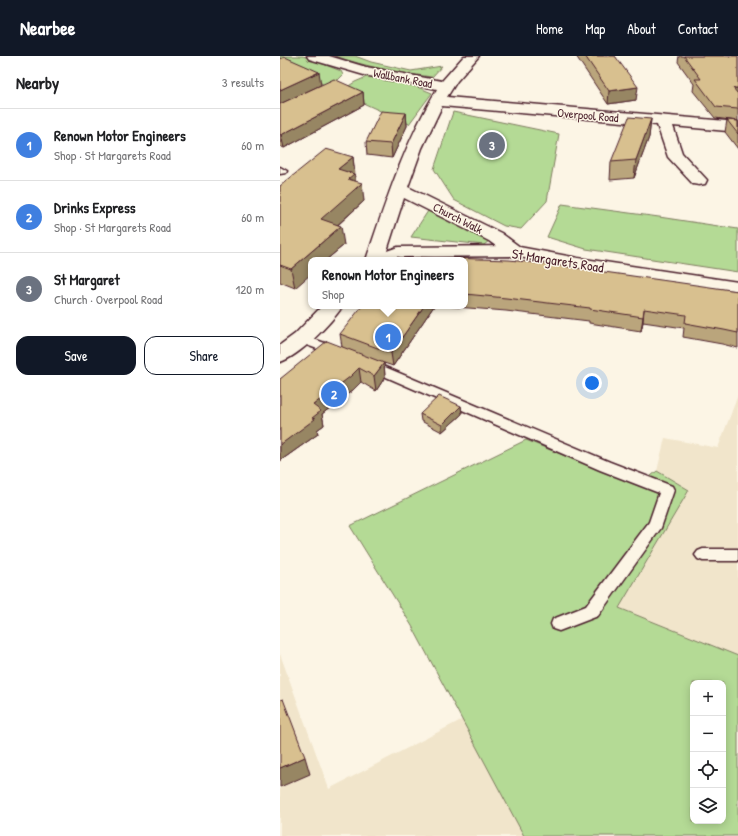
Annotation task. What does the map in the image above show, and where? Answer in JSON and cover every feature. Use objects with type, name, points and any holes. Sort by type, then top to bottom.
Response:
[{"type":"street","name":"Wallbank Road","points":[[314,56],[364,71],[446,86]]},
{"type":"street","points":[[376,257],[399,188],[423,128],[446,86],[472,56]]},
{"type":"street","points":[[346,81],[364,71]]},
{"type":"street","name":"Overpool Road","points":[[438,101],[664,122],[738,127]]},
{"type":"street","points":[[664,122],[674,154],[699,180]]},
{"type":"street","name":"Church Walk","points":[[399,188],[495,237],[514,251]]},
{"type":"street","name":"St Margarets Road","points":[[386,257],[398,252],[514,251],[578,263],[738,288]]},
{"type":"street","points":[[280,355],[302,339],[330,309]]},
{"type":"lane","points":[[302,339],[383,369],[605,466],[667,490],[656,524],[592,611],[559,624]]},
{"type":"lane","points":[[703,555],[738,555]]},
{"type":"shaded area","points":[[738,395],[738,656],[619,608],[689,490],[657,471],[665,438],[718,448]]},
{"type":"shaded area","points":[[280,654],[329,789],[463,719],[524,836],[280,836]]},
{"type":"green space","points":[[280,56],[303,56],[341,71],[343,75],[338,80],[326,86],[280,58]]},
{"type":"green space","points":[[335,56],[355,56],[371,62],[411,71],[442,66],[432,77],[383,69]]},
{"type":"green space","points":[[369,76],[410,84],[432,93],[409,124],[339,92],[355,82]]},
{"type":"green space","points":[[453,112],[559,134],[547,201],[521,229],[504,226],[454,200],[434,169]]},
{"type":"green space","points":[[562,204],[738,229],[738,272],[586,249],[547,237]]},
{"type":"green space","points":[[428,211],[489,241],[484,245],[411,237]]},
{"type":"green space","points":[[526,440],[639,486],[657,471],[689,490],[619,608],[738,656],[738,836],[524,836],[412,626],[350,526]]},
{"type":"building","points":[[585,56],[615,56],[638,87],[609,91]]},
{"type":"building","points":[[684,56],[738,56],[738,88],[733,88],[738,94],[738,109],[716,107],[695,79],[701,79]]},
{"type":"building","points":[[285,57],[319,72],[280,90],[280,59]]},
{"type":"building","points":[[334,79],[363,92],[281,135],[280,104]]},
{"type":"building","points":[[381,111],[406,113],[391,144],[366,142]]},
{"type":"building","points":[[629,117],[651,119],[636,160],[611,162]]},
{"type":"building","points":[[727,120],[738,121],[738,134]]},
{"type":"building","points":[[326,149],[353,157],[338,169],[354,174],[348,179],[362,183],[321,219],[341,226],[291,269],[280,265],[280,186]]},
{"type":"building","points":[[468,259],[509,260],[555,265],[738,291],[738,333],[685,323],[686,315],[644,309],[643,317],[590,308],[468,294]]},
{"type":"building","points":[[360,309],[422,309],[391,353],[340,334]]},
{"type":"building","points":[[327,341],[384,363],[374,376],[359,368],[351,376],[313,405],[321,411],[312,418],[315,419],[280,445],[280,379]]},
{"type":"building","points":[[439,396],[461,406],[442,425],[420,414]]},
{"type":"building","points":[[283,699],[305,757],[280,768],[280,700]]},
{"type":"place","name":"St Margaret","points":[[492,145]]},
{"type":"place","name":"Renown Motor Engineers","points":[[388,337]]},
{"type":"place","name":"Drinks Express","points":[[334,394]]}]
